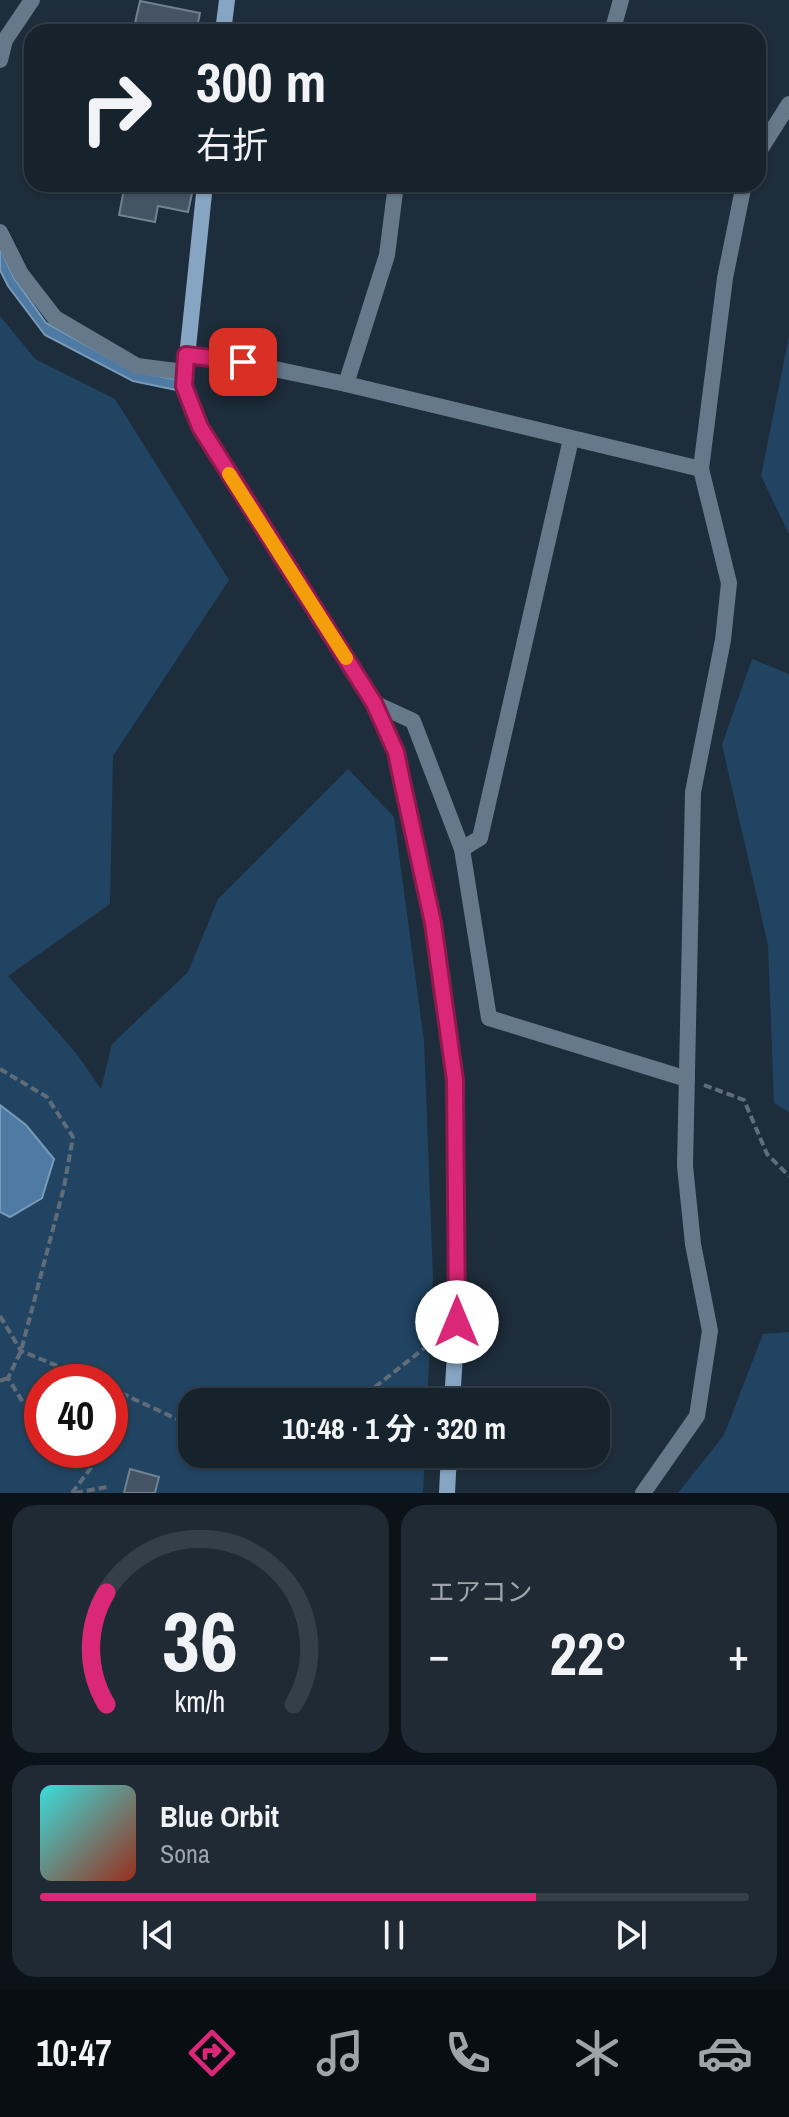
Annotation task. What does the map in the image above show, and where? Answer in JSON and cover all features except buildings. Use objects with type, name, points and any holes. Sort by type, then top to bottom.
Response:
[{"type":"street","points":[[0,60],[5,40],[32,0]]},
{"type":"street","points":[[224,24],[227,0]]},
{"type":"street","points":[[614,24],[621,0]]},
{"type":"street","points":[[766,140],[789,104]]},
{"type":"street","points":[[204,192],[184,386],[200,427],[374,703],[399,768],[433,923],[455,1080],[457,1322],[453,1388]]},
{"type":"street","points":[[346,384],[387,255],[395,192]]},
{"type":"street","points":[[643,1493],[697,1416],[710,1331],[693,1244],[685,1166],[693,792],[723,640],[729,583],[701,469],[725,278],[742,192]]},
{"type":"street","points":[[0,232],[21,274],[55,318],[137,366],[185,364],[217,357],[346,384],[701,469]]},
{"type":"street","points":[[462,849],[480,838],[571,439]]},
{"type":"street","points":[[374,703],[413,721],[462,849],[489,1018],[687,1079]]},
{"type":"street","points":[[447,1493],[448,1468]]},
{"type":"path","points":[[0,1069],[47,1097],[73,1137],[64,1187],[21,1351],[8,1378],[0,1381]]},
{"type":"path","points":[[687,1079],[744,1100],[767,1154],[789,1176]]},
{"type":"path","points":[[0,1316],[21,1351],[53,1364]]},
{"type":"path","points":[[374,1388],[457,1322]]},
{"type":"path","points":[[8,1378],[24,1404]]},
{"type":"path","points":[[128,1396],[178,1420]]},
{"type":"path","points":[[74,1493],[91,1468]]},
{"type":"path","points":[[74,1493],[107,1487]]},
{"type":"shaded area","points":[[0,248],[14,278],[46,323],[135,372],[180,380],[181,391],[133,381],[45,335],[8,286],[0,270]]},
{"type":"shaded area","points":[[0,316],[35,359],[115,399],[229,580],[113,756],[110,904],[8,976],[76,1053],[101,1089],[112,1044],[188,972],[218,899],[348,769],[394,817],[424,1041],[433,1278],[428,1388],[178,1388],[178,1468],[424,1468],[423,1493],[0,1493]]},
{"type":"shaded area","points":[[789,336],[789,534],[761,476]]},
{"type":"shaded area","points":[[752,659],[789,674],[789,1112],[774,1103],[768,945],[722,745]]},
{"type":"shaded area","points":[[0,1105],[26,1125],[54,1159],[42,1198],[10,1217],[0,1212]]},
{"type":"shaded area","points":[[789,1332],[789,1493],[678,1493],[724,1435],[763,1334]]},
{"type":"slow traffic","points":[[229,474],[346,658]]},
{"type":"route","points":[[243,362],[186,355],[184,386],[200,427],[374,703],[396,752],[433,923],[455,1080],[457,1322]]}]
